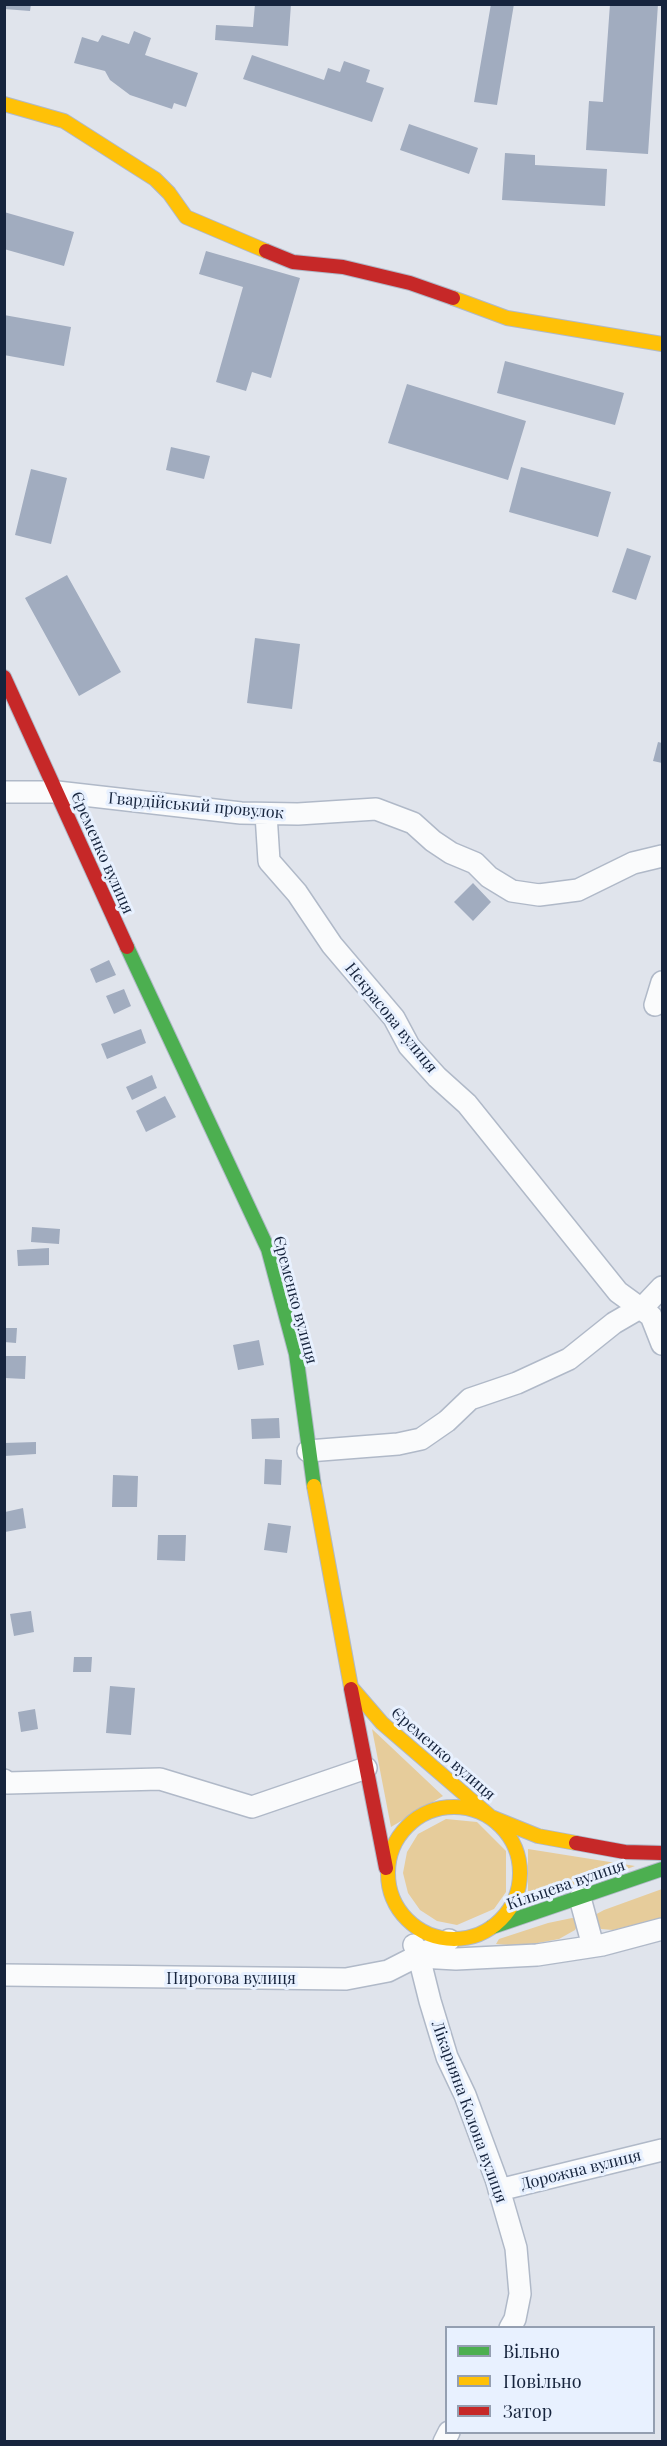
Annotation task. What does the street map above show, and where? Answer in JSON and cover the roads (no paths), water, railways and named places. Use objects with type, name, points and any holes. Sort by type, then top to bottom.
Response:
[{"type":"street","points":[[4,105],[64,121],[155,179],[169,193],[186,217],[293,262],[343,267],[410,283],[507,318],[663,344]]},
{"type":"street","name":"Єременко вулиця","points":[[4,677],[173,1049],[268,1249],[296,1354],[308,1451],[351,1687],[382,1723],[491,1817],[538,1836],[625,1852],[663,1852]]},
{"type":"street","name":"Гвардійський провулок","points":[[4,792],[57,792],[241,813],[298,814],[376,809],[412,824],[451,853],[475,863],[489,877],[512,891],[539,895],[578,890],[633,863],[663,856]]},
{"type":"street","name":"Некрасова вулиця","points":[[266,814],[269,861],[297,893],[332,945],[394,1018],[409,1046],[437,1077],[467,1104],[618,1292],[651,1316],[663,1344]]},
{"type":"street","points":[[655,1005],[663,982]]},
{"type":"street","points":[[308,1451],[398,1444],[420,1439],[447,1421],[470,1399],[517,1383],[570,1359],[614,1323],[639,1308],[663,1287]]},
{"type":"street","points":[[351,1687],[387,1874]]},
{"type":"street","points":[[4,1780],[7,1783],[160,1779],[252,1807],[366,1768]]},
{"type":"street","name":"Кільцева вулиця","points":[[481,1931],[502,1922],[517,1899],[521,1880],[520,1860],[516,1847],[491,1817],[466,1808],[440,1809],[416,1819],[398,1837],[392,1849],[387,1874],[391,1898],[404,1920],[420,1932],[438,1940],[449,1940],[481,1931],[663,1869]]},
{"type":"street","points":[[580,1898],[593,1946]]},
{"type":"street","name":"Лікарняна Колона вулиця","points":[[397,1909],[419,1957],[447,2057],[478,2129],[516,2248],[520,2294],[512,2323]]},
{"type":"street","points":[[419,1957],[456,1959],[537,1956],[593,1946],[663,1929]]},
{"type":"street","name":"Пирогова вулиця","points":[[4,1975],[346,1979],[388,1971],[449,1940]]},
{"type":"street","name":"Дорожна вулиця","points":[[499,2190],[663,2150]]}]
